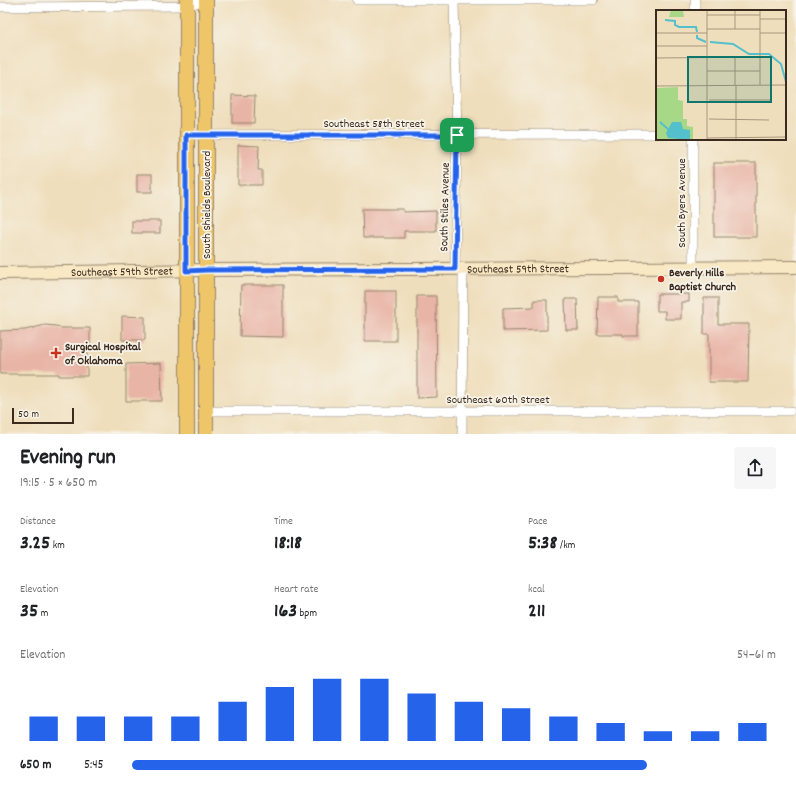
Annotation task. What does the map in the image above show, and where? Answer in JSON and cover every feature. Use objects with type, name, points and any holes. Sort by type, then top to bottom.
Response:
[{"type":"main road","name":"South Shields Boulevard","points":[[206,0],[206,434]]},
{"type":"main road","name":"South Shields Boulevard","points":[[186,434],[187,3]]},
{"type":"main road","name":"Southeast 59th Street","points":[[0,273],[206,270],[796,267]]},
{"type":"street","points":[[0,7],[187,3],[206,0]]},
{"type":"street","points":[[357,0],[593,0]]},
{"type":"street","name":"South Stiles Avenue","points":[[454,1],[462,434]]},
{"type":"street","name":"Southeast 58th Street","points":[[186,135],[656,134]]},
{"type":"street","name":"South Byers Avenue","points":[[693,140],[693,268]]},
{"type":"street","name":"Southeast 60th Street","points":[[206,412],[790,411]]},
{"type":"building","points":[[232,95],[255,96],[254,123],[232,123]]},
{"type":"building","points":[[238,145],[259,146],[258,170],[262,170],[262,185],[238,185]]},
{"type":"building","points":[[714,163],[756,163],[756,237],[714,237]]},
{"type":"building","points":[[137,174],[152,174],[152,192],[137,192]]},
{"type":"building","points":[[362,209],[403,209],[403,212],[436,211],[436,231],[404,231],[404,238],[363,238]]},
{"type":"building","points":[[132,221],[160,221],[160,233],[132,233]]},
{"type":"building","points":[[241,285],[283,285],[283,337],[240,336]]},
{"type":"building","points":[[365,291],[396,291],[396,341],[365,341]]},
{"type":"building","points":[[657,294],[689,294],[689,302],[681,302],[681,319],[665,319],[665,311],[657,311]]},
{"type":"building","points":[[417,296],[436,296],[437,397],[417,398]]},
{"type":"building","points":[[598,297],[618,297],[618,302],[638,302],[638,336],[623,336],[623,334],[597,334]]},
{"type":"building","points":[[704,298],[718,298],[718,324],[749,324],[748,382],[709,382],[709,334],[704,334]]},
{"type":"building","points":[[565,299],[577,299],[578,330],[566,330]]},
{"type":"building","points":[[534,300],[547,300],[547,330],[503,331],[503,308],[534,307]]},
{"type":"building","points":[[122,316],[145,317],[145,340],[122,340]]},
{"type":"building","points":[[45,325],[60,328],[90,328],[90,347],[87,347],[87,376],[59,376],[59,374],[0,374],[0,331],[25,330]]},
{"type":"building","points":[[161,363],[162,401],[126,401],[126,364]]},
{"type":"place","name":"Beverly Hills Baptist Church","points":[[661,279]]},
{"type":"place","name":"Surgical Hospital of Oklahoma","points":[[56,353]]},
{"type":"route","points":[[186,135],[457,135],[455,269],[186,271],[186,135]]}]
